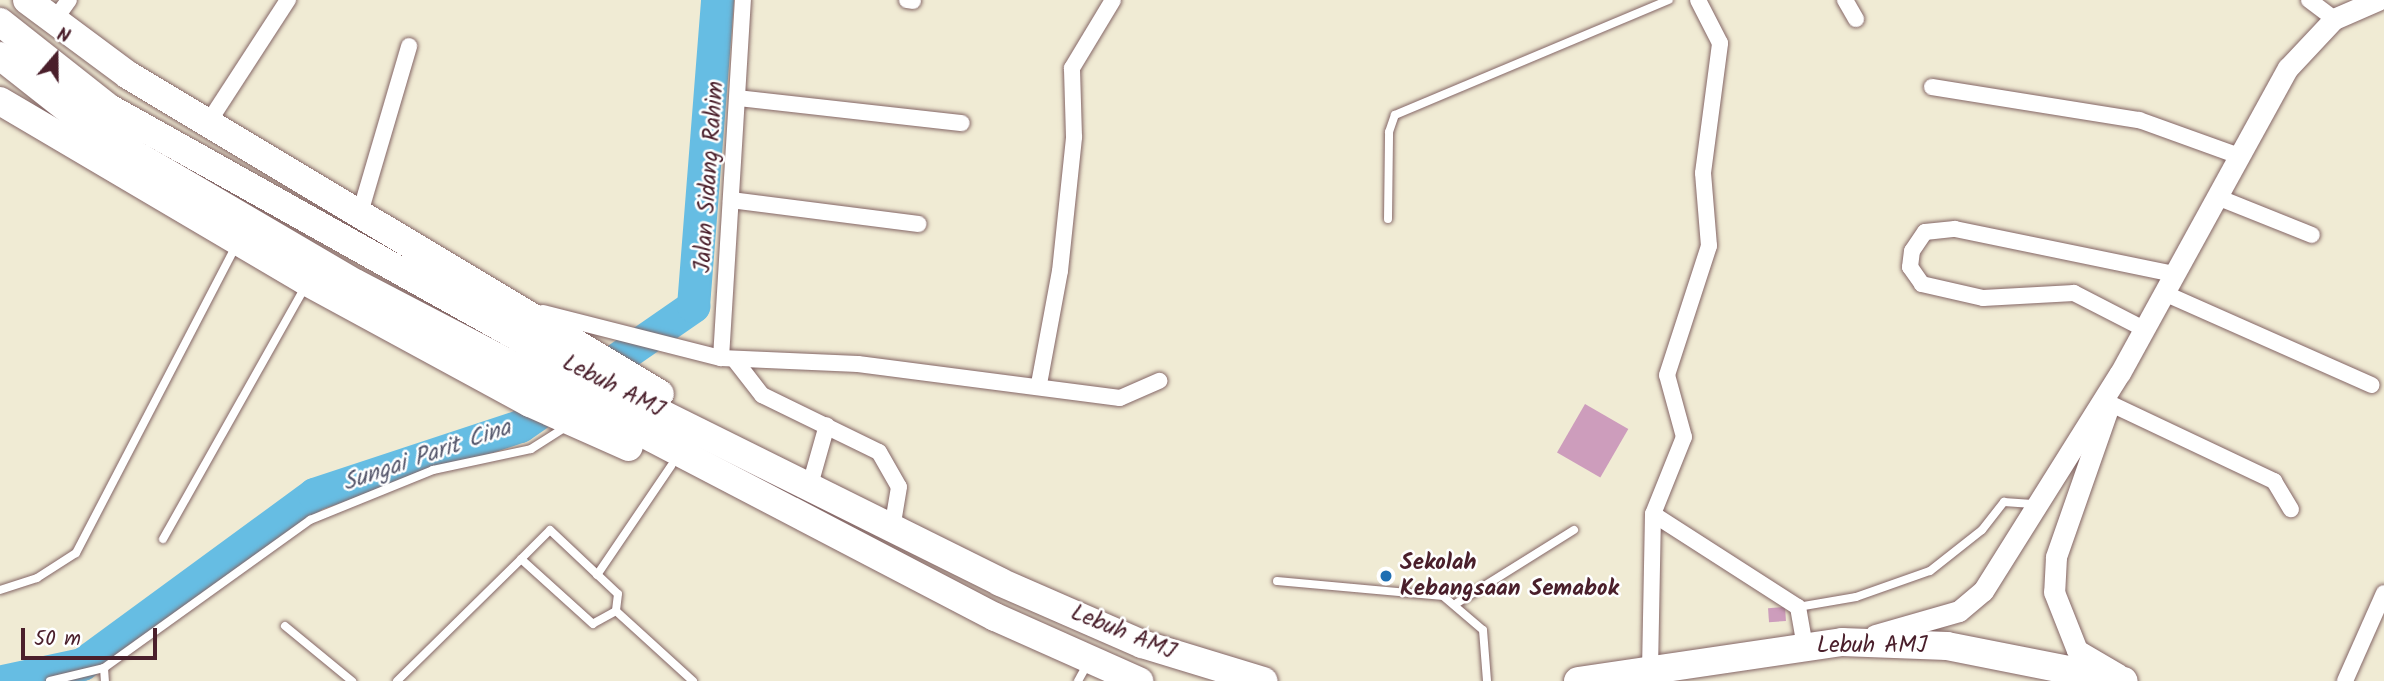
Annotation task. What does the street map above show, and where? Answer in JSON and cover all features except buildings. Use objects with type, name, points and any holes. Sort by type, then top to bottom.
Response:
[{"type":"highway","points":[[27,0],[61,11],[208,124],[510,303],[586,362]]},
{"type":"highway","name":"Lebuh AMJ","points":[[0,22],[109,108],[369,258],[586,362],[892,530],[1142,644],[1263,681]]},
{"type":"highway","name":"Lebuh AMJ","points":[[0,56],[94,130],[570,413],[804,519],[1084,670],[1139,681]]},
{"type":"highway","points":[[0,88],[81,148]]},
{"type":"highway","points":[[0,101],[307,282],[539,393]]},
{"type":"highway","points":[[570,413],[671,466],[804,519]]},
{"type":"highway","name":"Lebuh AMJ","points":[[1578,681],[1842,642],[1947,646],[2124,681]]},
{"type":"street","points":[[208,124],[288,0]]},
{"type":"street","name":"Jalan Sidang Rahim","points":[[727,358],[731,200],[743,0]]},
{"type":"street","points":[[1039,384],[1060,271],[1074,137],[1072,68],[1113,0]]},
{"type":"street","points":[[1650,670],[1653,514],[1684,437],[1667,375],[1709,246],[1703,173],[1720,43],[1698,0]]},
{"type":"street","points":[[1845,0],[1856,19]]},
{"type":"street","points":[[2309,0],[2334,19]]},
{"type":"street","points":[[1842,642],[1959,611],[1983,591],[2120,373],[2288,68],[2334,19],[2353,4],[2378,0]]},
{"type":"street","points":[[360,213],[409,46]]},
{"type":"street","points":[[1932,87],[2139,120],[2239,156]]},
{"type":"street","points":[[738,98],[962,123]]},
{"type":"street","points":[[2217,197],[2312,235]]},
{"type":"street","points":[[731,200],[918,224]]},
{"type":"street","points":[[2144,329],[2074,293],[1983,298],[1922,284],[1910,267],[1912,251],[1925,232],[1955,229],[2174,274]]},
{"type":"street","points":[[2164,293],[2372,385]]},
{"type":"street","points":[[510,303],[618,336],[691,353],[727,358],[859,364],[1039,384],[1120,398],[1159,381]]},
{"type":"street","points":[[727,358],[762,396],[879,452],[893,469],[899,487],[892,530]]},
{"type":"street","points":[[2120,373],[2056,557],[2054,592],[2077,650],[2132,681]]},
{"type":"street","points":[[2109,403],[2274,481],[2291,509]]},
{"type":"street","points":[[810,485],[827,425]]},
{"type":"street","points":[[1653,514],[1798,607],[1805,646]]},
{"type":"street","points":[[2345,681],[2384,593]]},
{"type":"lane","points":[[1388,219],[1389,132],[1395,115],[1669,0]]},
{"type":"lane","points":[[0,590],[37,578],[76,553],[238,243]]},
{"type":"lane","points":[[163,539],[307,282]]},
{"type":"lane","points":[[51,681],[104,668],[310,520],[433,470],[531,449],[570,413]]},
{"type":"lane","points":[[597,575],[671,466]]},
{"type":"lane","points":[[1798,607],[1856,597],[1930,571],[1982,530],[2004,502],[2039,505]]},
{"type":"lane","points":[[397,681],[550,530],[618,594],[616,611]]},
{"type":"lane","points":[[1457,603],[1574,530]]},
{"type":"lane","points":[[521,559],[593,624],[616,611]]},
{"type":"lane","points":[[1277,581],[1423,591],[1457,603],[1483,630],[1487,681]]},
{"type":"lane","points":[[616,611],[693,681]]},
{"type":"lane","points":[[285,626],[352,681]]},
{"type":"lane","points":[[104,668],[105,681]]},
{"type":"waterway","name":"Sungai Parit Cina","points":[[2,681],[82,664],[314,494],[520,426],[693,306],[717,0]]},
{"type":"place","name":"Sekolah Kebangsaan Semabok","points":[[1386,576]]}]
